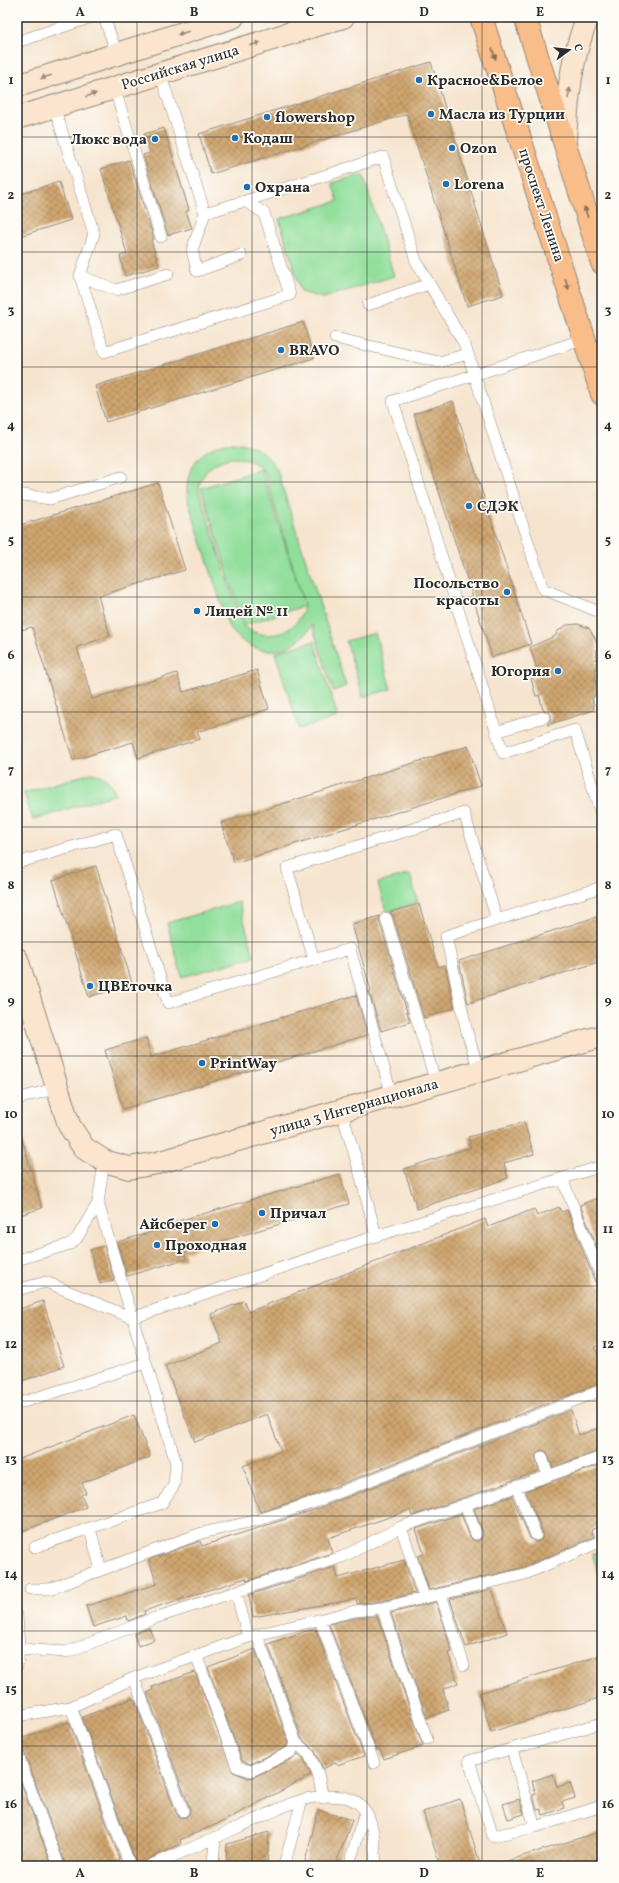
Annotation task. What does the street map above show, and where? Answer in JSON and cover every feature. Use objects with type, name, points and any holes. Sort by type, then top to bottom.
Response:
[{"type":"main road","name":"проспект Ленина","points":[[481,17],[602,394]]},
{"type":"main road","points":[[525,17],[602,263]]},
{"type":"street","name":"Российская улица","points":[[17,86],[233,17]]},
{"type":"street","name":"Российская улица","points":[[17,118],[343,17]]},
{"type":"street","points":[[565,146],[567,98],[578,48],[588,17]]},
{"type":"street","points":[[17,960],[69,1125],[84,1148],[104,1162]]},
{"type":"street","name":"улица 3 Интернационала","points":[[104,1162],[129,1168],[157,1163],[602,1036]]},
{"type":"lane","points":[[17,42],[92,17]]},
{"type":"lane","points":[[104,17],[116,54]]},
{"type":"lane","points":[[160,73],[204,213],[192,250],[197,271],[242,255]]},
{"type":"lane","points":[[114,87],[160,237]]},
{"type":"lane","points":[[54,106],[94,234],[80,276],[104,352],[290,295],[264,213],[245,201]]},
{"type":"lane","points":[[204,213],[383,157],[416,261],[465,345],[543,589],[602,613]]},
{"type":"lane","points":[[80,276],[116,290],[168,274]]},
{"type":"lane","points":[[368,305],[429,284]]},
{"type":"lane","points":[[335,338],[439,362],[468,354]]},
{"type":"lane","points":[[585,339],[393,401],[503,753],[575,730],[602,818]]},
{"type":"lane","points":[[17,494],[50,499],[121,477]]},
{"type":"lane","points":[[496,732],[544,717]]},
{"type":"lane","points":[[314,960],[286,868],[464,813],[497,920]]},
{"type":"lane","points":[[17,863],[116,834],[168,1003],[350,949],[392,1096]]},
{"type":"lane","points":[[479,1071],[467,1032],[446,936],[602,887]]},
{"type":"lane","points":[[386,918],[436,1083]]},
{"type":"lane","points":[[17,1099],[57,1088]]},
{"type":"lane","points":[[341,1110],[358,1166],[376,1236]]},
{"type":"lane","points":[[17,1260],[70,1244],[76,1238],[98,1203],[104,1162]]},
{"type":"lane","points":[[17,1290],[46,1282],[132,1318],[376,1236],[602,1166]]},
{"type":"lane","points":[[562,1178],[602,1279]]},
{"type":"lane","points":[[35,1547],[162,1503],[174,1485],[176,1463],[98,1203]]},
{"type":"lane","points":[[17,1404],[146,1363]]},
{"type":"lane","points":[[30,1589],[49,1589],[202,1533],[258,1520],[315,1502],[602,1390]]},
{"type":"lane","points":[[19,1649],[67,1652],[155,1618],[342,1557],[401,1527],[602,1457]]},
{"type":"lane","points":[[542,1458],[548,1476]]},
{"type":"lane","points":[[516,1486],[536,1535]]},
{"type":"lane","points":[[465,1504],[476,1534]]},
{"type":"lane","points":[[401,1527],[424,1597]]},
{"type":"lane","points":[[90,1529],[101,1570]]},
{"type":"lane","points":[[17,1716],[71,1707],[134,1678],[196,1654],[252,1636],[355,1610],[382,1608],[525,1574],[602,1541]]},
{"type":"lane","points":[[236,1592],[252,1636],[296,1743],[309,1754],[318,1774],[322,1798]]},
{"type":"lane","points":[[441,1595],[464,1665]]},
{"type":"lane","points":[[382,1608],[428,1739]]},
{"type":"lane","points":[[17,1616],[19,1649],[17,1666]]},
{"type":"lane","points":[[320,1620],[374,1762]]},
{"type":"lane","points":[[196,1654],[237,1767],[251,1771],[291,1752],[296,1743]]},
{"type":"lane","points":[[134,1678],[183,1810]]},
{"type":"lane","points":[[71,1707],[130,1866]]},
{"type":"lane","points":[[602,1723],[512,1750],[469,1761],[493,1836],[535,1826],[602,1806]]},
{"type":"lane","points":[[512,1750],[535,1826]]},
{"type":"lane","points":[[17,1753],[58,1866]]},
{"type":"lane","points":[[149,1866],[180,1854],[214,1837],[302,1800],[332,1796],[353,1800],[365,1812],[373,1830],[376,1866]]},
{"type":"lane","points":[[284,1866],[302,1800]]},
{"type":"lane","points":[[351,1858],[365,1812]]},
{"type":"lane","points":[[213,1866],[214,1837]]},
{"type":"green space","points":[[363,174],[394,276],[323,298],[301,292],[279,219],[338,201],[332,183]]},
{"type":"green space","points":[[233,442],[253,447],[269,458],[277,470],[346,686],[333,691],[312,625],[303,636],[293,644],[282,649],[270,650],[259,649],[247,644],[237,636],[228,625],[189,504],[187,492],[190,471],[195,462],[202,455],[221,444]],"holes":[[[237,458],[255,463],[259,466],[265,473],[304,604],[261,469],[201,488],[244,625],[304,606],[295,624],[279,634],[260,634],[250,631],[242,625],[199,491],[202,479],[209,468],[220,461]]]},
{"type":"green space","points":[[375,633],[391,689],[363,697],[346,641]]},
{"type":"green space","points":[[314,641],[338,717],[299,729],[275,653]]},
{"type":"green space","points":[[91,773],[100,775],[106,779],[116,794],[33,820],[24,793]]},
{"type":"green space","points":[[410,874],[418,902],[386,912],[378,883]]},
{"type":"green space","points":[[239,902],[254,957],[182,977],[167,923]]},
{"type":"green space","points":[[602,1551],[602,1582],[592,1554]]},
{"type":"building","points":[[431,62],[503,295],[467,306],[407,114],[211,174],[199,134]]},
{"type":"building","points":[[164,128],[189,210],[186,211],[192,228],[168,235],[143,155],[150,153],[144,134]]},
{"type":"building","points":[[129,160],[154,239],[151,240],[159,266],[125,276],[120,256],[127,254],[101,169]]},
{"type":"building","points":[[59,182],[71,220],[17,237],[17,195]]},
{"type":"building","points":[[303,322],[314,358],[106,422],[95,386]]},
{"type":"building","points":[[453,401],[531,644],[492,657],[414,414]]},
{"type":"building","points":[[158,483],[185,570],[98,596],[110,636],[77,647],[92,699],[177,673],[183,692],[257,670],[269,709],[197,732],[200,739],[138,758],[133,742],[73,760],[32,627],[17,631],[17,526]]},
{"type":"building","points":[[578,624],[589,628],[596,640],[595,694],[592,699],[594,710],[547,725],[551,719],[551,715],[543,710],[539,695],[536,696],[531,679],[539,676],[530,647],[555,636],[558,631],[567,625]]},
{"type":"building","points":[[468,746],[481,786],[234,863],[221,823]]},
{"type":"building","points":[[96,866],[132,983],[89,997],[53,880]]},
{"type":"building","points":[[419,904],[438,967],[445,965],[454,1008],[424,1018],[393,916],[390,912]]},
{"type":"building","points":[[602,915],[602,961],[468,1003],[459,961]]},
{"type":"building","points":[[380,916],[379,920],[410,1022],[381,1031],[352,924]]},
{"type":"building","points":[[356,995],[367,1035],[123,1109],[105,1050],[146,1038],[151,1057]]},
{"type":"building","points":[[524,1122],[534,1154],[504,1163],[508,1178],[417,1209],[404,1169],[471,1147],[468,1137]]},
{"type":"building","points":[[17,1139],[22,1139],[42,1208],[17,1216]]},
{"type":"building","name":"Причал","points":[[340,1174],[349,1204],[184,1252],[186,1259],[127,1276],[117,1242],[176,1225],[175,1222]]},
{"type":"building","points":[[602,1196],[602,1260],[580,1205]]},
{"type":"building","points":[[559,1207],[561,1212],[567,1210],[595,1282],[602,1286],[602,1344],[595,1347],[602,1365],[602,1382],[313,1495],[260,1512],[243,1466],[281,1451],[267,1414],[195,1442],[165,1366],[222,1343],[211,1314],[244,1301],[248,1312],[485,1219],[488,1227],[534,1209],[537,1216]]},
{"type":"building","points":[[104,1246],[114,1280],[100,1284],[90,1250]]},
{"type":"building","points":[[43,1301],[64,1366],[17,1383],[17,1310]]},
{"type":"building","points":[[571,1410],[579,1435],[602,1427],[602,1450],[552,1467],[547,1452],[540,1450],[535,1456],[539,1471],[412,1516],[410,1510],[328,1538],[332,1553],[247,1581],[246,1578],[144,1611],[145,1614],[128,1621],[127,1616],[93,1627],[86,1606],[157,1584],[149,1560],[200,1541],[202,1546],[317,1509]]},
{"type":"building","points":[[134,1415],[150,1457],[82,1483],[86,1493],[81,1495],[86,1507],[17,1533],[17,1460]]},
{"type":"building","points":[[602,1464],[602,1525],[591,1530],[594,1537],[521,1568],[429,1590],[418,1556],[424,1554],[416,1529],[461,1514],[470,1537],[474,1541],[478,1541],[482,1538],[483,1532],[474,1509],[512,1496],[530,1538],[535,1542],[538,1542],[542,1539],[543,1533],[526,1491]]},
{"type":"building","points":[[404,1560],[415,1593],[381,1601],[357,1604],[356,1599],[253,1617],[249,1595],[335,1567],[338,1578]]},
{"type":"building","points":[[492,1589],[507,1633],[466,1647],[450,1599]]},
{"type":"building","points":[[436,1602],[452,1652],[448,1653],[458,1683],[443,1689],[449,1710],[427,1718],[391,1613]]},
{"type":"building","points":[[377,1616],[423,1746],[384,1759],[380,1749],[377,1751],[329,1624],[356,1618]]},
{"type":"building","points":[[149,1628],[154,1640],[138,1646],[134,1634]]},
{"type":"building","points":[[315,1628],[364,1756],[337,1765],[336,1762],[323,1769],[315,1751],[302,1739],[268,1644]]},
{"type":"building","points":[[255,1649],[288,1742],[286,1747],[250,1764],[242,1761],[208,1667]]},
{"type":"building","points":[[602,1655],[602,1697],[491,1732],[479,1693]]},
{"type":"building","points":[[195,1672],[233,1772],[249,1778],[254,1777],[294,1758],[298,1754],[303,1758],[311,1775],[224,1821],[180,1840],[181,1844],[146,1860],[142,1866],[137,1866],[82,1717],[134,1698],[176,1813],[181,1818],[186,1817],[190,1813],[190,1809],[147,1693],[153,1690],[152,1687]]},
{"type":"building","points":[[69,1722],[120,1860],[100,1866],[66,1866],[24,1751],[17,1746],[17,1740]]},
{"type":"building","points":[[17,1773],[52,1866],[17,1866]]},
{"type":"building","points":[[553,1774],[557,1787],[570,1783],[575,1798],[562,1802],[564,1808],[543,1815],[541,1809],[537,1810],[533,1795],[536,1794],[532,1781]]},
{"type":"building","points":[[460,1799],[481,1866],[440,1866],[423,1812]]},
{"type":"building","points":[[519,1799],[524,1814],[508,1819],[503,1804]]},
{"type":"building","points":[[318,1810],[352,1820],[335,1866],[304,1866]]},
{"type":"building","points":[[602,1831],[602,1866],[505,1866],[504,1862]]},
{"type":"building","points":[[269,1832],[267,1866],[226,1866],[227,1844]]},
{"type":"place","name":"Красное&Белое","points":[[419,80]]},
{"type":"place","name":"Масла из Турции","points":[[431,114]]},
{"type":"place","name":"flowershop","points":[[267,117]]},
{"type":"place","name":"Кодаш","points":[[235,138]]},
{"type":"place","name":"Люкс вода","points":[[155,139]]},
{"type":"place","name":"Ozon","points":[[452,148]]},
{"type":"place","name":"Lorena","points":[[446,184]]},
{"type":"place","name":"Охрана","points":[[247,187]]},
{"type":"place","name":"BRAVO","points":[[281,350]]},
{"type":"place","name":"СДЭК","points":[[469,506]]},
{"type":"place","name":"Посольство красоты","points":[[507,592]]},
{"type":"place","name":"Лицей № 11","points":[[197,611]]},
{"type":"place","name":"Югория","points":[[558,671]]},
{"type":"place","name":"ЦВЕточка","points":[[90,986]]},
{"type":"place","name":"PrintWay","points":[[202,1063]]},
{"type":"place","name":"Причал","points":[[262,1213]]},
{"type":"place","name":"Айсберег","points":[[215,1224]]},
{"type":"place","name":"Проходная","points":[[157,1245]]}]
